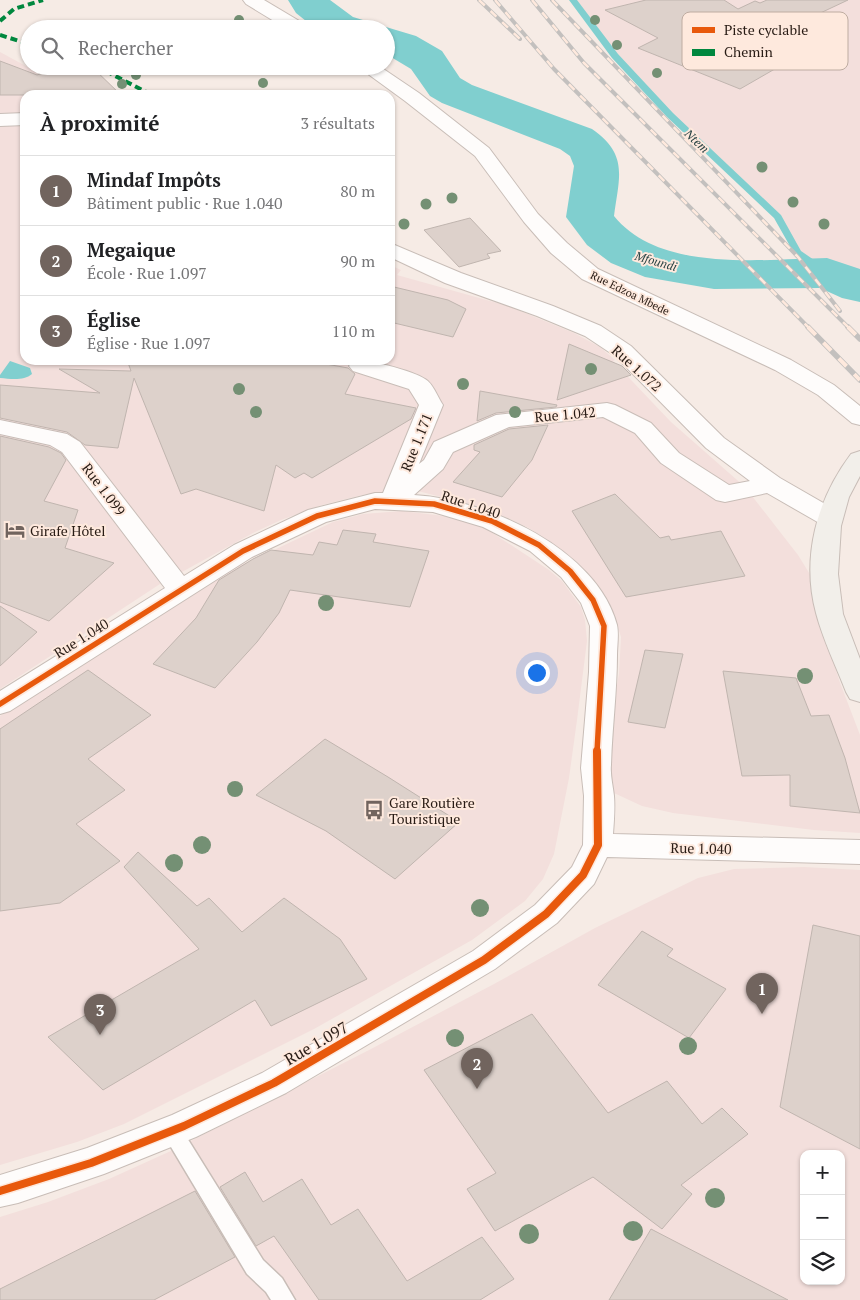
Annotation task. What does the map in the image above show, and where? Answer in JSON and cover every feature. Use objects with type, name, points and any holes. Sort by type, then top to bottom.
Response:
[{"type":"main road","points":[[860,459],[842,485],[830,518],[824,555],[827,603],[844,654],[860,692]]},
{"type":"street","points":[[252,0],[285,20]]},
{"type":"street","name":"Rue Edzoa Mbede","points":[[379,75],[412,97],[482,152],[531,218],[559,248],[590,274],[783,365],[826,390],[860,418]]},
{"type":"street","points":[[0,120],[20,119]]},
{"type":"street","name":"Rue 1.072","points":[[395,250],[453,278],[545,311],[592,331],[623,351],[715,443],[771,484],[830,518]]},
{"type":"street","name":"Rue 1.171","points":[[361,366],[418,384],[431,405],[392,502]]},
{"type":"street","name":"Rue 1.042","points":[[392,502],[434,464],[443,447],[504,420],[607,410],[643,428],[670,458],[725,494],[771,484]]},
{"type":"street","name":"Rue 1.099","points":[[0,427],[58,439],[71,447],[181,590]]},
{"type":"street","name":"Rue 1.040","points":[[0,704],[243,551],[318,516],[375,502],[434,504],[492,521],[539,545],[570,571],[593,600],[604,626],[603,672],[596,768],[599,796],[598,845],[860,852]]},
{"type":"street","name":"Rue 1.097","points":[[0,1191],[18,1188],[91,1163],[172,1131],[274,1083],[484,960],[546,914],[583,875],[598,845]]},
{"type":"lane","points":[[172,1131],[255,1267],[274,1285],[284,1300]]},
{"type":"shaded area","points":[[573,0],[860,0],[860,278],[827,273],[798,253],[778,217],[670,115],[615,56]]},
{"type":"shaded area","points":[[0,52],[20,63],[20,75],[38,75],[50,90],[20,90],[20,365],[395,365],[395,267],[401,270],[397,275],[508,306],[574,333],[600,347],[615,360],[613,361],[671,422],[745,487],[798,555],[811,576],[821,620],[839,680],[860,735],[860,833],[814,830],[673,813],[642,806],[614,793],[601,768],[619,674],[621,637],[613,612],[601,592],[575,561],[529,528],[473,505],[410,489],[362,495],[322,505],[281,520],[253,533],[160,584],[0,689]]},
{"type":"shaded area","points":[[402,511],[444,516],[470,522],[488,530],[549,570],[562,581],[581,607],[585,620],[587,641],[569,778],[554,854],[543,879],[525,901],[472,940],[314,1029],[124,1124],[77,1142],[0,1165],[0,716],[217,575],[333,522],[363,514]]},
{"type":"shaded area","points":[[804,867],[860,870],[860,1300],[0,1300],[0,1217],[48,1202],[109,1179],[173,1150],[371,1049],[595,928],[698,878],[734,869]]},
{"type":"water","points":[[10,361],[30,368],[32,374],[21,379],[0,378],[0,375]]},
{"type":"building","points":[[646,0],[724,0],[738,9],[755,1],[760,3],[767,0],[848,0],[822,12],[682,12],[682,66],[638,48],[658,38],[605,10]]},
{"type":"building","points":[[0,61],[20,69],[20,75],[100,75],[116,90],[20,90],[20,95],[0,95]]},
{"type":"building","points":[[693,70],[773,70],[740,89]]},
{"type":"building","points":[[470,218],[501,251],[487,254],[490,258],[459,267],[424,230]]},
{"type":"building","points":[[395,287],[448,300],[466,309],[453,337],[395,323]]},
{"type":"building","points":[[569,344],[622,366],[631,375],[557,400]]},
{"type":"building","points":[[129,365],[332,365],[348,368],[355,374],[345,394],[416,408],[411,419],[312,478],[304,473],[295,478],[276,465],[264,511],[196,489],[181,494],[134,378],[118,448],[85,445],[67,432],[0,418],[0,385],[100,393],[59,369],[131,371]]},
{"type":"building","points":[[480,391],[557,405],[556,407],[496,413],[477,421]]},
{"type":"building","points":[[548,425],[532,460],[502,497],[453,482],[480,452],[474,450],[474,445],[509,429]]},
{"type":"building","points":[[0,436],[49,447],[61,453],[66,460],[44,501],[78,510],[65,548],[114,563],[49,621],[0,602]]},
{"type":"building","points":[[615,494],[660,538],[669,536],[671,540],[721,531],[745,576],[626,597],[572,511]]},
{"type":"building","points":[[343,530],[376,534],[373,542],[429,551],[410,607],[290,590],[279,613],[257,642],[215,688],[153,664],[196,618],[219,580],[271,550],[313,555],[319,542],[337,545]]},
{"type":"building","points":[[0,606],[37,632],[0,666]]},
{"type":"building","points":[[645,650],[683,654],[665,728],[628,722]]},
{"type":"building","points":[[88,670],[151,715],[88,759],[125,790],[76,824],[120,861],[60,903],[0,911],[0,729]]},
{"type":"building","points":[[723,671],[796,678],[811,716],[829,715],[845,758],[860,813],[790,806],[790,775],[742,776]]},
{"type":"building","points":[[325,739],[459,822],[395,879],[326,831],[256,795]]},
{"type":"building","points":[[138,852],[197,906],[209,898],[242,932],[284,898],[340,939],[367,979],[271,1026],[255,1000],[103,1090],[48,1037],[199,949],[124,867]]},
{"type":"building","points":[[813,925],[860,936],[860,1149],[780,1107]]},
{"type":"building","points":[[642,931],[673,949],[667,956],[726,989],[689,1038],[598,985]]},
{"type":"building","points":[[532,1014],[608,1113],[667,1081],[702,1124],[722,1108],[748,1134],[681,1185],[692,1194],[662,1229],[593,1177],[495,1231],[467,1189],[496,1173],[424,1070]]},
{"type":"building","points":[[245,1172],[263,1202],[302,1179],[331,1225],[358,1209],[407,1281],[482,1237],[514,1279],[480,1300],[319,1300],[274,1236],[256,1246],[220,1187]]},
{"type":"building","points":[[195,1191],[235,1257],[154,1300],[0,1300],[0,1289]]},
{"type":"building","points":[[651,1229],[788,1300],[609,1300]]},
{"type":"waterway","name":"Mfoundi","points":[[308,0],[310,4],[330,20]]},
{"type":"waterway","name":"Ntem","points":[[573,0],[615,56],[670,115],[778,217],[798,253],[827,273]]},
{"type":"waterway","name":"Mfoundi","points":[[395,43],[427,60],[445,87],[457,94],[576,139],[590,149],[597,166],[590,217],[604,235],[628,253],[663,266],[714,274],[827,273],[860,287]]},
{"type":"railway","points":[[479,0],[520,39]]},
{"type":"railway","points":[[495,0],[554,69],[809,328]]},
{"type":"railway","points":[[532,0],[584,63],[860,339]]},
{"type":"railway","points":[[552,0],[798,257],[840,311]]},
{"type":"railway","points":[[808,327],[860,380]]},
{"type":"marked path","points":[[0,21],[14,9],[43,0]]},
{"type":"marked path","points":[[0,35],[20,41]]},
{"type":"marked path","points":[[113,75],[142,90]]},
{"type":"cycle path","points":[[0,704],[243,551],[317,516],[375,501],[434,504],[492,521],[539,545],[570,571],[593,600],[604,626],[603,672],[596,768],[599,796],[598,845],[583,875],[546,914],[484,960],[274,1083],[184,1126],[91,1163],[0,1191]]},
{"type":"place","name":"Girafe Hôtel","points":[[15,530]]},
{"type":"place","name":"Gare Routière Touristique","points":[[374,810]]},
{"type":"place","name":"Mindaf Impôts","points":[[762,1014]]},
{"type":"place","name":"Église","points":[[100,1035]]},
{"type":"place","name":"Megaique","points":[[477,1089]]}]
